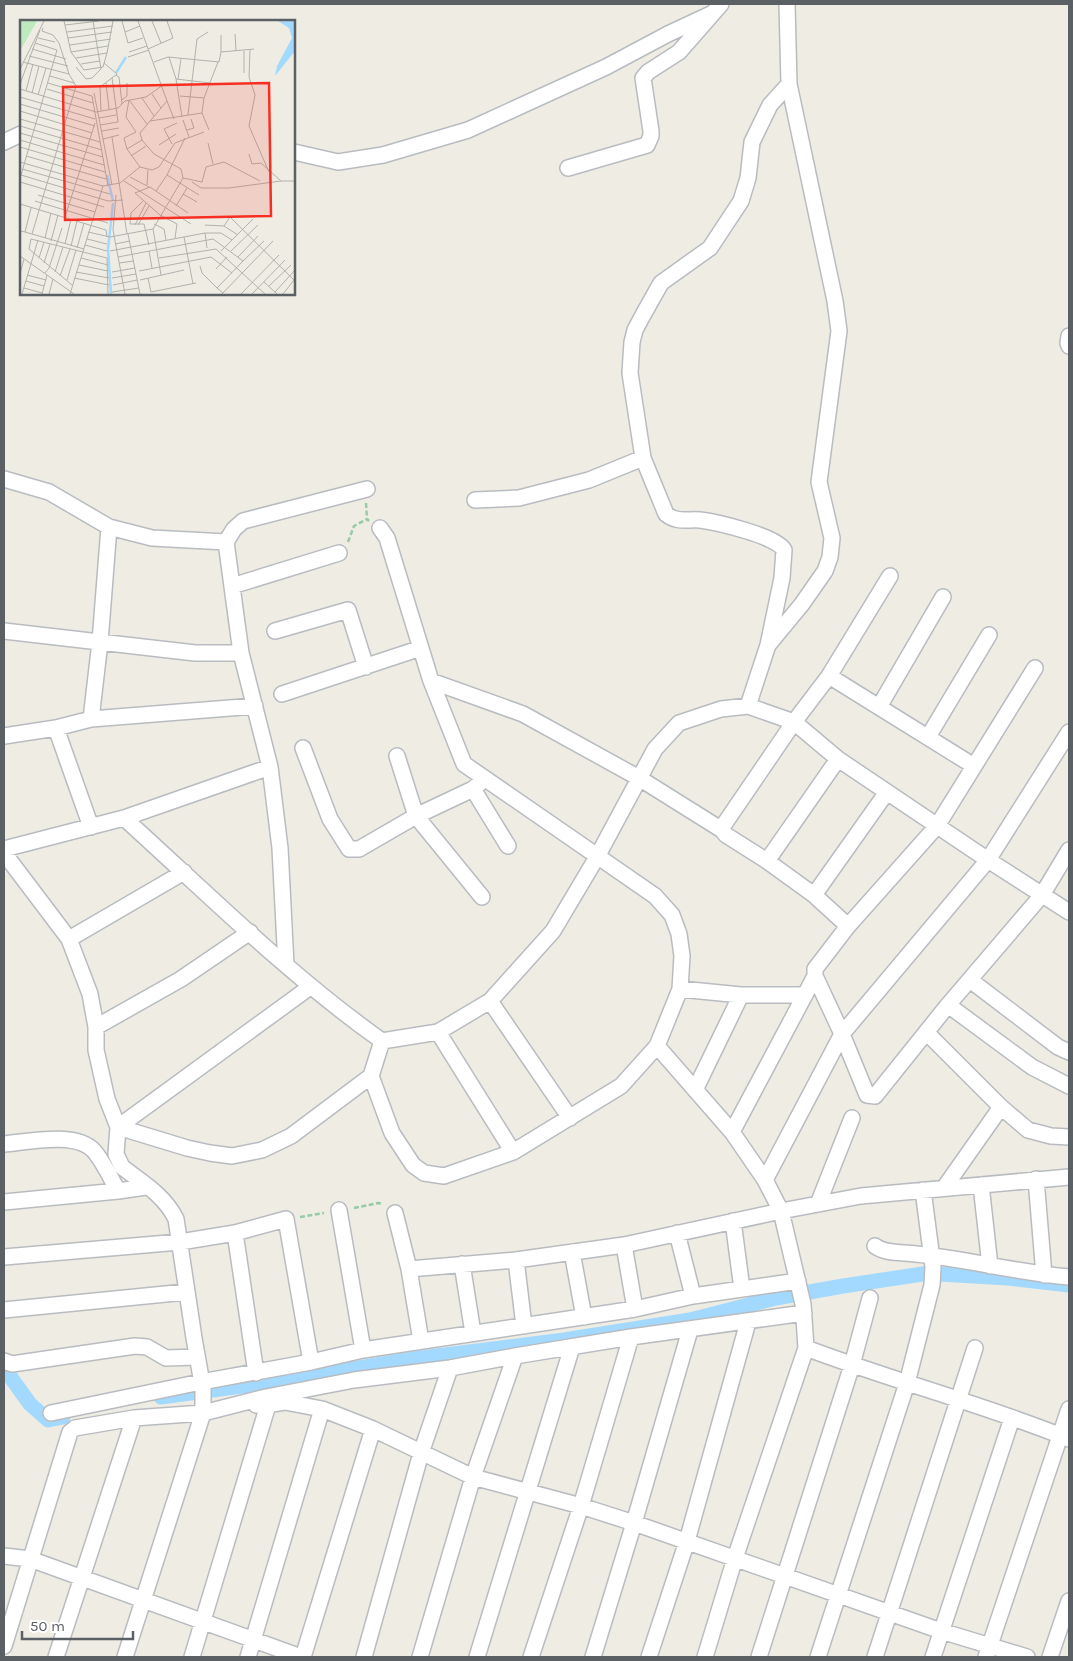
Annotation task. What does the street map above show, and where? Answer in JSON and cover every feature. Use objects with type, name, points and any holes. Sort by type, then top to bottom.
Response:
[{"type":"street","points":[[768,645],[802,604],[825,571],[830,557],[832,538],[819,482],[821,455],[835,373],[839,331],[835,301],[789,84],[787,4]]},
{"type":"street","points":[[295,152],[338,162],[384,155],[468,130],[606,67],[717,8]]},
{"type":"street","points":[[568,168],[647,144],[651,130],[643,78],[648,72],[679,52],[717,8]]},
{"type":"street","points":[[748,706],[768,645],[782,578],[783,547],[742,529],[700,520],[679,520],[671,518],[666,514],[643,458],[630,373],[632,342],[635,330],[661,283],[710,248],[741,201],[748,178],[752,142],[770,104],[789,84]]},
{"type":"street","points":[[4,142],[20,134]]},
{"type":"street","points":[[1069,336],[1069,346]]},
{"type":"street","points":[[475,500],[519,498],[589,480],[643,458]]},
{"type":"street","points":[[4,479],[49,492],[109,527],[152,538],[226,542]]},
{"type":"street","points":[[286,965],[280,848],[270,767],[241,653],[226,542],[234,529],[243,521],[367,489]]},
{"type":"street","points":[[91,719],[100,642],[109,527]]},
{"type":"street","points":[[371,1076],[392,1133],[413,1165],[424,1173],[444,1176],[513,1152],[621,1086],[656,1046],[680,988],[682,956],[679,934],[672,915],[655,896],[464,764],[431,681],[387,538],[380,528]]},
{"type":"street","points":[[232,586],[339,553]]},
{"type":"street","points":[[722,830],[794,722],[829,676],[890,576]]},
{"type":"street","points":[[879,707],[943,597]]},
{"type":"street","points":[[275,631],[348,610],[366,667]]},
{"type":"street","points":[[4,631],[194,654],[241,653]]},
{"type":"street","points":[[928,737],[989,635]]},
{"type":"street","points":[[282,694],[421,648]]},
{"type":"street","points":[[732,1132],[815,976],[816,966],[848,926],[937,826],[1035,668]]},
{"type":"street","points":[[829,676],[974,766]]},
{"type":"street","points":[[431,681],[523,714],[639,778],[722,830],[726,835],[767,861],[814,895],[848,926]]},
{"type":"street","points":[[4,736],[56,728],[91,719],[255,706]]},
{"type":"street","points":[[124,818],[310,987],[382,1041],[438,1032],[490,1001],[553,931],[597,857],[655,749],[679,723],[722,709],[748,706],[794,722],[838,759],[1069,912]]},
{"type":"street","points":[[56,728],[91,827]]},
{"type":"street","points":[[765,1180],[842,1034],[988,860],[1069,732]]},
{"type":"street","points":[[304,748],[330,818],[349,849],[359,849],[416,816],[473,789],[485,779]]},
{"type":"street","points":[[398,756],[416,816],[482,897]]},
{"type":"street","points":[[767,861],[838,759]]},
{"type":"street","points":[[4,848],[124,818],[270,767]]},
{"type":"street","points":[[473,789],[508,846]]},
{"type":"street","points":[[814,895],[888,792]]},
{"type":"street","points":[[815,976],[842,1034],[867,1095],[875,1096],[948,1005],[1042,895],[1069,850]]},
{"type":"street","points":[[4,854],[69,939],[90,994],[96,1027],[96,1050],[106,1099],[118,1127],[116,1150],[119,1163],[159,1195],[170,1207],[178,1225],[186,1292],[203,1389],[203,1413],[125,1657]]},
{"type":"street","points":[[69,939],[184,872]]},
{"type":"street","points":[[96,1027],[181,979],[250,932]]},
{"type":"street","points":[[970,980],[1058,1047],[1069,1052]]},
{"type":"street","points":[[118,1127],[310,987]]},
{"type":"street","points":[[680,988],[741,995],[805,995]]},
{"type":"street","points":[[695,1090],[741,995]]},
{"type":"street","points":[[490,1001],[570,1118]]},
{"type":"street","points":[[948,1005],[1032,1068],[1069,1086]]},
{"type":"street","points":[[438,1032],[513,1152]]},
{"type":"street","points":[[926,1032],[1001,1107],[1028,1130],[1069,1138]]},
{"type":"street","points":[[118,1127],[210,1153],[232,1156],[262,1150],[290,1136],[371,1076],[382,1041]]},
{"type":"street","points":[[656,1046],[732,1132],[765,1180],[781,1211],[803,1308],[806,1348],[735,1558],[704,1657]]},
{"type":"street","points":[[944,1188],[1001,1107]]},
{"type":"street","points":[[818,1204],[852,1118]]},
{"type":"street","points":[[4,1144],[59,1139],[81,1141],[95,1151],[118,1191]]},
{"type":"street","points":[[409,1269],[516,1260],[624,1245],[781,1211],[861,1196],[1069,1177]]},
{"type":"street","points":[[1036,1179],[1044,1275]]},
{"type":"street","points":[[981,1184],[990,1266]]},
{"type":"street","points":[[4,1202],[118,1191],[146,1186]]},
{"type":"street","points":[[818,1657],[907,1383],[932,1285],[933,1267],[923,1190]]},
{"type":"street","points":[[339,1210],[363,1350]]},
{"type":"street","points":[[395,1213],[409,1269],[421,1341]]},
{"type":"street","points":[[4,1257],[180,1242],[235,1233],[286,1219],[311,1362]]},
{"type":"street","points":[[733,1221],[742,1289]]},
{"type":"street","points":[[235,1233],[256,1373]]},
{"type":"street","points":[[677,1233],[693,1296]]},
{"type":"street","points":[[624,1245],[635,1309]]},
{"type":"street","points":[[875,1246],[884,1250],[931,1255],[1044,1275],[1069,1277]]},
{"type":"street","points":[[572,1252],[584,1317]]},
{"type":"street","points":[[516,1260],[524,1326]]},
{"type":"street","points":[[462,1264],[474,1333]]},
{"type":"street","points":[[51,1413],[203,1389],[256,1373],[363,1350],[635,1309],[693,1296],[799,1284]]},
{"type":"street","points":[[4,1310],[186,1292]]},
{"type":"street","points":[[759,1657],[852,1365],[870,1298]]},
{"type":"street","points":[[4,1646],[70,1432],[75,1428],[134,1418],[203,1413],[266,1397],[354,1380],[450,1368],[631,1337],[748,1322],[803,1308]]},
{"type":"street","points":[[649,1657],[687,1541],[748,1322]]},
{"type":"street","points":[[593,1657],[690,1330]]},
{"type":"street","points":[[532,1657],[581,1506],[631,1337]]},
{"type":"street","points":[[4,1361],[12,1364],[135,1346],[147,1348],[166,1358],[197,1357]]},
{"type":"street","points":[[477,1657],[572,1347]]},
{"type":"street","points":[[806,1348],[852,1365],[960,1399],[1065,1437]]},
{"type":"street","points":[[875,1657],[975,1348]]},
{"type":"street","points":[[420,1657],[473,1476],[514,1356]]},
{"type":"street","points":[[364,1657],[421,1453],[450,1368]]},
{"type":"street","points":[[237,1405],[268,1405],[285,1402],[322,1409],[373,1429],[473,1476],[581,1506],[687,1541],[941,1631],[988,1651],[1027,1657]]},
{"type":"street","points":[[192,1657],[268,1405]]},
{"type":"street","points":[[248,1657],[322,1409]]},
{"type":"street","points":[[988,1651],[1065,1437],[1069,1409]]},
{"type":"street","points":[[56,1657],[134,1418]]},
{"type":"street","points":[[933,1657],[1012,1418]]},
{"type":"street","points":[[4,1556],[30,1559],[302,1657],[373,1429]]},
{"type":"street","points":[[1050,1657],[1068,1608]]},
{"type":"path","points":[[339,553],[350,539],[354,526],[366,519],[380,528]]},
{"type":"waterway","points":[[161,1397],[273,1382],[413,1359],[564,1340],[690,1320],[776,1298],[929,1273]]},
{"type":"waterway","points":[[939,1274],[1008,1278],[1069,1285]]},
{"type":"waterway","points":[[4,1368],[30,1404],[48,1420],[63,1417]]}]
